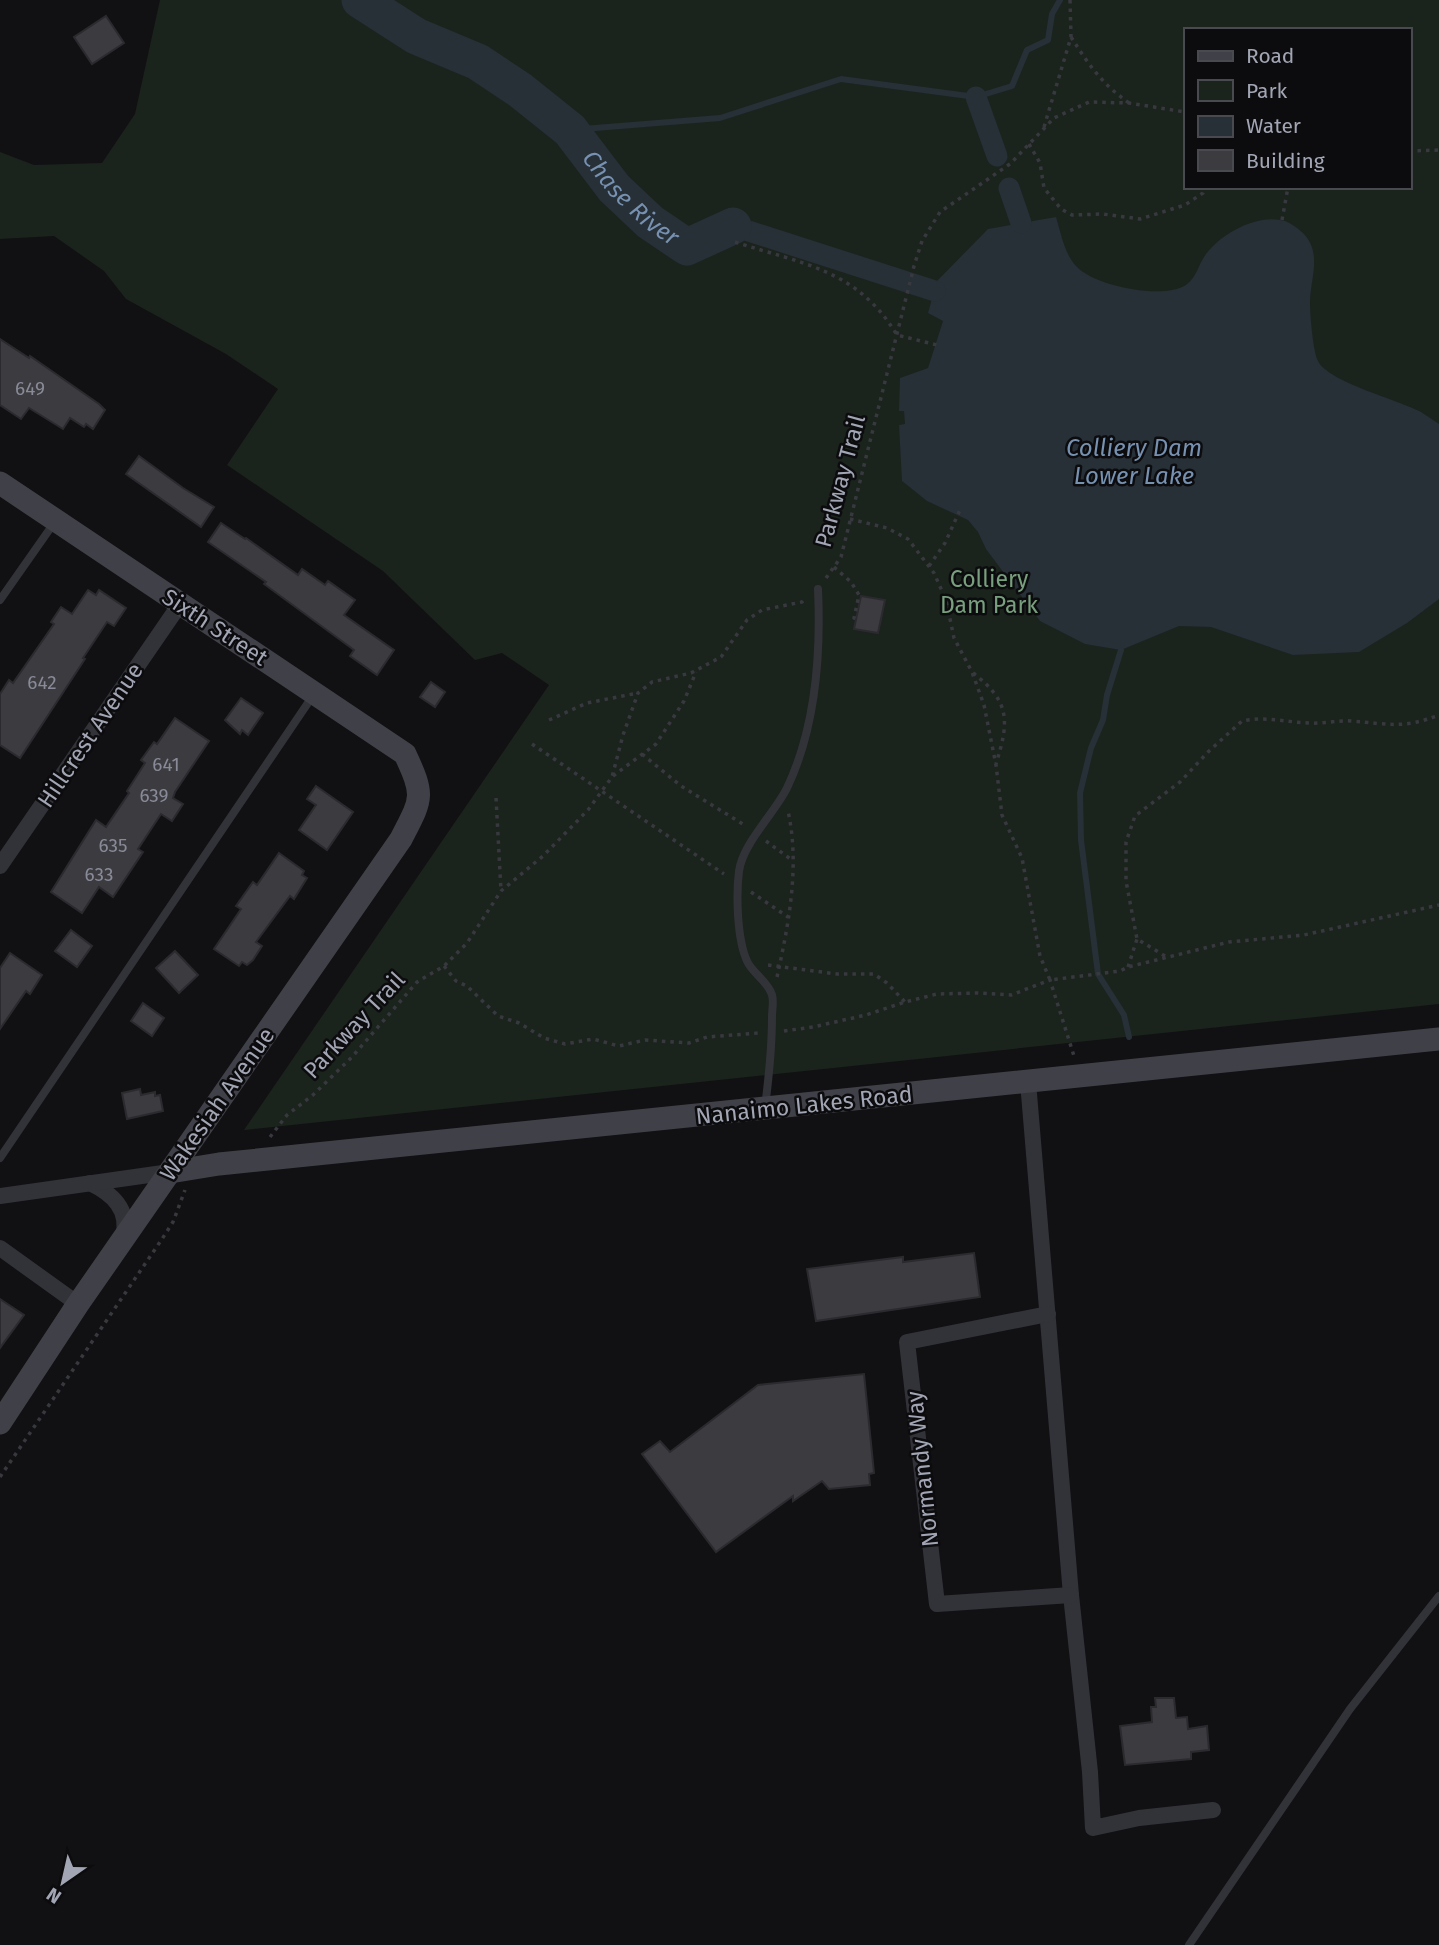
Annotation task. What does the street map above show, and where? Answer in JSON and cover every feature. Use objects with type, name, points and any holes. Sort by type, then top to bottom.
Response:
[{"type":"street","name":"Sixth Street","points":[[0,483],[405,754],[418,781]]},
{"type":"street","name":"Hillcrest Avenue","points":[[0,866],[180,604]]},
{"type":"street","name":"Wakesiah Avenue","points":[[0,1423],[78,1304],[401,839],[419,804],[418,781]]},
{"type":"street","name":"Nanaimo Lakes Road","points":[[170,1172],[1439,1039]]},
{"type":"street","points":[[1028,1082],[1093,1828],[1139,1818],[1213,1810]]},
{"type":"street","points":[[0,1196],[170,1172]]},
{"type":"street","points":[[90,1183],[111,1196],[121,1208],[125,1227],[119,1245]]},
{"type":"street","points":[[0,1248],[78,1304]]},
{"type":"street","name":"Normandy Way","points":[[1048,1314],[908,1342],[937,1604],[1071,1595]]},
{"type":"lane","points":[[0,600],[56,520]]},
{"type":"lane","points":[[764,1110],[771,1056],[772,996],[764,981],[747,962],[741,940],[739,869],[747,849],[784,793],[808,727],[820,636],[818,589]]},
{"type":"lane","points":[[0,1158],[316,692]]},
{"type":"lane","points":[[1189,1945],[1350,1709],[1439,1596]]},
{"type":"path","points":[[1043,130],[1071,37],[1070,0]]},
{"type":"path","points":[[1071,37],[1093,71],[1108,88],[1129,103]]},
{"type":"path","name":"Parkway Trail","points":[[258,1141],[270,1137],[287,1115],[313,1095],[352,1057],[417,982],[444,966],[467,943],[501,891],[543,856],[588,810],[612,777],[638,693],[652,682],[697,670],[721,657],[747,620],[762,610],[802,601],[818,589],[841,556],[914,266],[922,241],[940,212],[1010,164],[1054,118],[1089,102],[1129,103],[1184,112]]},
{"type":"path","points":[[1029,144],[1040,163],[1044,188],[1060,209],[1072,215],[1103,214],[1140,219],[1185,205],[1205,189]]},
{"type":"path","points":[[1411,151],[1439,150]]},
{"type":"path","points":[[1282,220],[1288,189]]},
{"type":"path","points":[[735,242],[837,276],[862,291],[883,313],[897,335],[941,346]]},
{"type":"path","points":[[929,566],[945,543],[960,510]]},
{"type":"path","points":[[850,519],[887,528],[908,539],[929,566],[946,600],[954,638],[972,672],[984,705],[996,765],[1002,816],[1022,858],[1040,956],[1050,980],[1120,971],[1229,942],[1304,935],[1439,905]]},
{"type":"path","points":[[834,567],[851,582],[859,595],[856,619]]},
{"type":"path","points":[[612,777],[656,744],[684,701],[697,670]]},
{"type":"path","points":[[972,672],[988,685],[1003,708],[1006,732],[996,765]]},
{"type":"path","points":[[549,720],[587,703],[638,693]]},
{"type":"path","points":[[1128,967],[1137,939],[1126,881],[1126,842],[1135,817],[1180,782],[1242,721],[1350,721],[1389,726],[1420,723],[1439,715]]},
{"type":"path","points":[[533,744],[733,880]]},
{"type":"path","points":[[642,754],[681,786],[732,815],[793,861]]},
{"type":"path","points":[[772,996],[788,918],[793,861],[792,828],[784,793]]},
{"type":"path","points":[[496,797],[501,891]]},
{"type":"path","points":[[744,888],[788,918]]},
{"type":"path","points":[[1137,939],[1167,957]]},
{"type":"path","points":[[747,962],[837,974],[874,974],[905,1002]]},
{"type":"path","points":[[0,1477],[173,1222],[187,1184],[199,1167]]},
{"type":"green space","name":"Colliery Dam Park","points":[[160,0],[1439,0],[1439,1004],[244,1130],[549,685],[502,653],[475,660],[383,571],[227,465],[278,389],[226,354],[126,299],[104,271],[54,236],[0,239],[0,152],[34,165],[102,163],[135,114]]},
{"type":"water","name":"Colliery Dam Lower Lake","points":[[1056,217],[1066,249],[1076,266],[1098,280],[1146,291],[1162,291],[1186,285],[1212,247],[1229,233],[1250,223],[1280,220],[1303,233],[1313,249],[1310,308],[1313,342],[1318,361],[1335,376],[1411,407],[1439,424],[1439,599],[1407,623],[1359,652],[1293,655],[1211,627],[1179,626],[1121,650],[1085,644],[1040,621],[986,549],[978,532],[968,520],[927,501],[902,481],[899,425],[905,424],[904,411],[899,411],[900,378],[928,368],[943,321],[928,313],[937,281],[988,229]]},
{"type":"building","points":[[106,16],[124,43],[92,64],[74,37]]},
{"type":"building","points":[[0,339],[29,358],[30,356],[99,404],[105,410],[93,429],[70,418],[63,429],[29,408],[21,419],[0,405]]},
{"type":"building","points":[[139,456],[214,507],[201,527],[126,474]]},
{"type":"building","points":[[221,523],[298,575],[302,569],[325,585],[328,581],[355,600],[344,615],[394,650],[377,675],[350,656],[354,650],[264,584],[266,582],[208,542]]},
{"type":"building","points":[[88,590],[96,595],[99,590],[126,608],[114,626],[107,622],[20,758],[0,745],[0,694],[9,680],[13,683],[54,624],[51,622],[61,607],[72,614]]},
{"type":"building","points":[[861,596],[885,600],[878,633],[854,629]]},
{"type":"building","points":[[431,682],[445,692],[435,707],[420,697]]},
{"type":"building","points":[[241,698],[263,713],[248,735],[242,730],[240,734],[225,720]]},
{"type":"building","points":[[175,718],[209,741],[175,792],[173,798],[183,804],[172,821],[161,814],[138,849],[143,852],[113,897],[99,887],[82,913],[51,892],[96,820],[106,827],[145,763],[141,760],[154,742],[157,744]]},
{"type":"building","points":[[316,786],[353,812],[327,850],[299,830],[316,805],[307,799]]},
{"type":"building","points":[[279,853],[304,871],[302,875],[307,878],[294,899],[290,896],[256,942],[262,946],[253,960],[247,965],[242,962],[239,966],[214,949],[241,909],[236,906],[253,882],[257,885]]},
{"type":"building","points":[[71,930],[92,946],[77,967],[55,951]]},
{"type":"building","points":[[175,951],[198,975],[179,993],[156,968]]},
{"type":"building","points":[[10,953],[42,975],[30,994],[26,991],[0,1029],[0,968]]},
{"type":"building","points":[[143,1003],[164,1018],[152,1036],[131,1021]]},
{"type":"building","points":[[140,1089],[141,1095],[155,1092],[155,1096],[160,1095],[163,1111],[127,1119],[122,1093]]},
{"type":"building","points":[[974,1253],[980,1297],[816,1321],[807,1269],[903,1257],[903,1262]]},
{"type":"building","points":[[0,1299],[24,1315],[0,1348]]},
{"type":"building","points":[[864,1374],[874,1473],[869,1474],[870,1485],[829,1489],[822,1481],[793,1501],[793,1496],[716,1552],[642,1454],[660,1441],[670,1452],[758,1385]]},
{"type":"building","points":[[1155,1698],[1174,1698],[1176,1718],[1187,1717],[1188,1729],[1207,1726],[1209,1750],[1191,1752],[1191,1759],[1125,1765],[1120,1726],[1152,1722],[1151,1707],[1156,1707]]},
{"type":"waterway","name":"Chase River","points":[[360,0],[416,36],[478,62],[520,90],[570,130],[614,188],[650,222],[687,247],[733,226]]},
{"type":"waterway","points":[[570,130],[720,118],[841,79],[976,97],[1012,86],[1027,50],[1048,40],[1052,14],[1060,0]]},
{"type":"waterway","points":[[976,97],[997,156]]},
{"type":"waterway","points":[[1009,188],[1021,223]]},
{"type":"waterway","name":"Chase River","points":[[733,226],[935,291]]},
{"type":"waterway","points":[[1121,650],[1080,793],[1081,840],[1098,974],[1124,1015],[1129,1037]]}]
